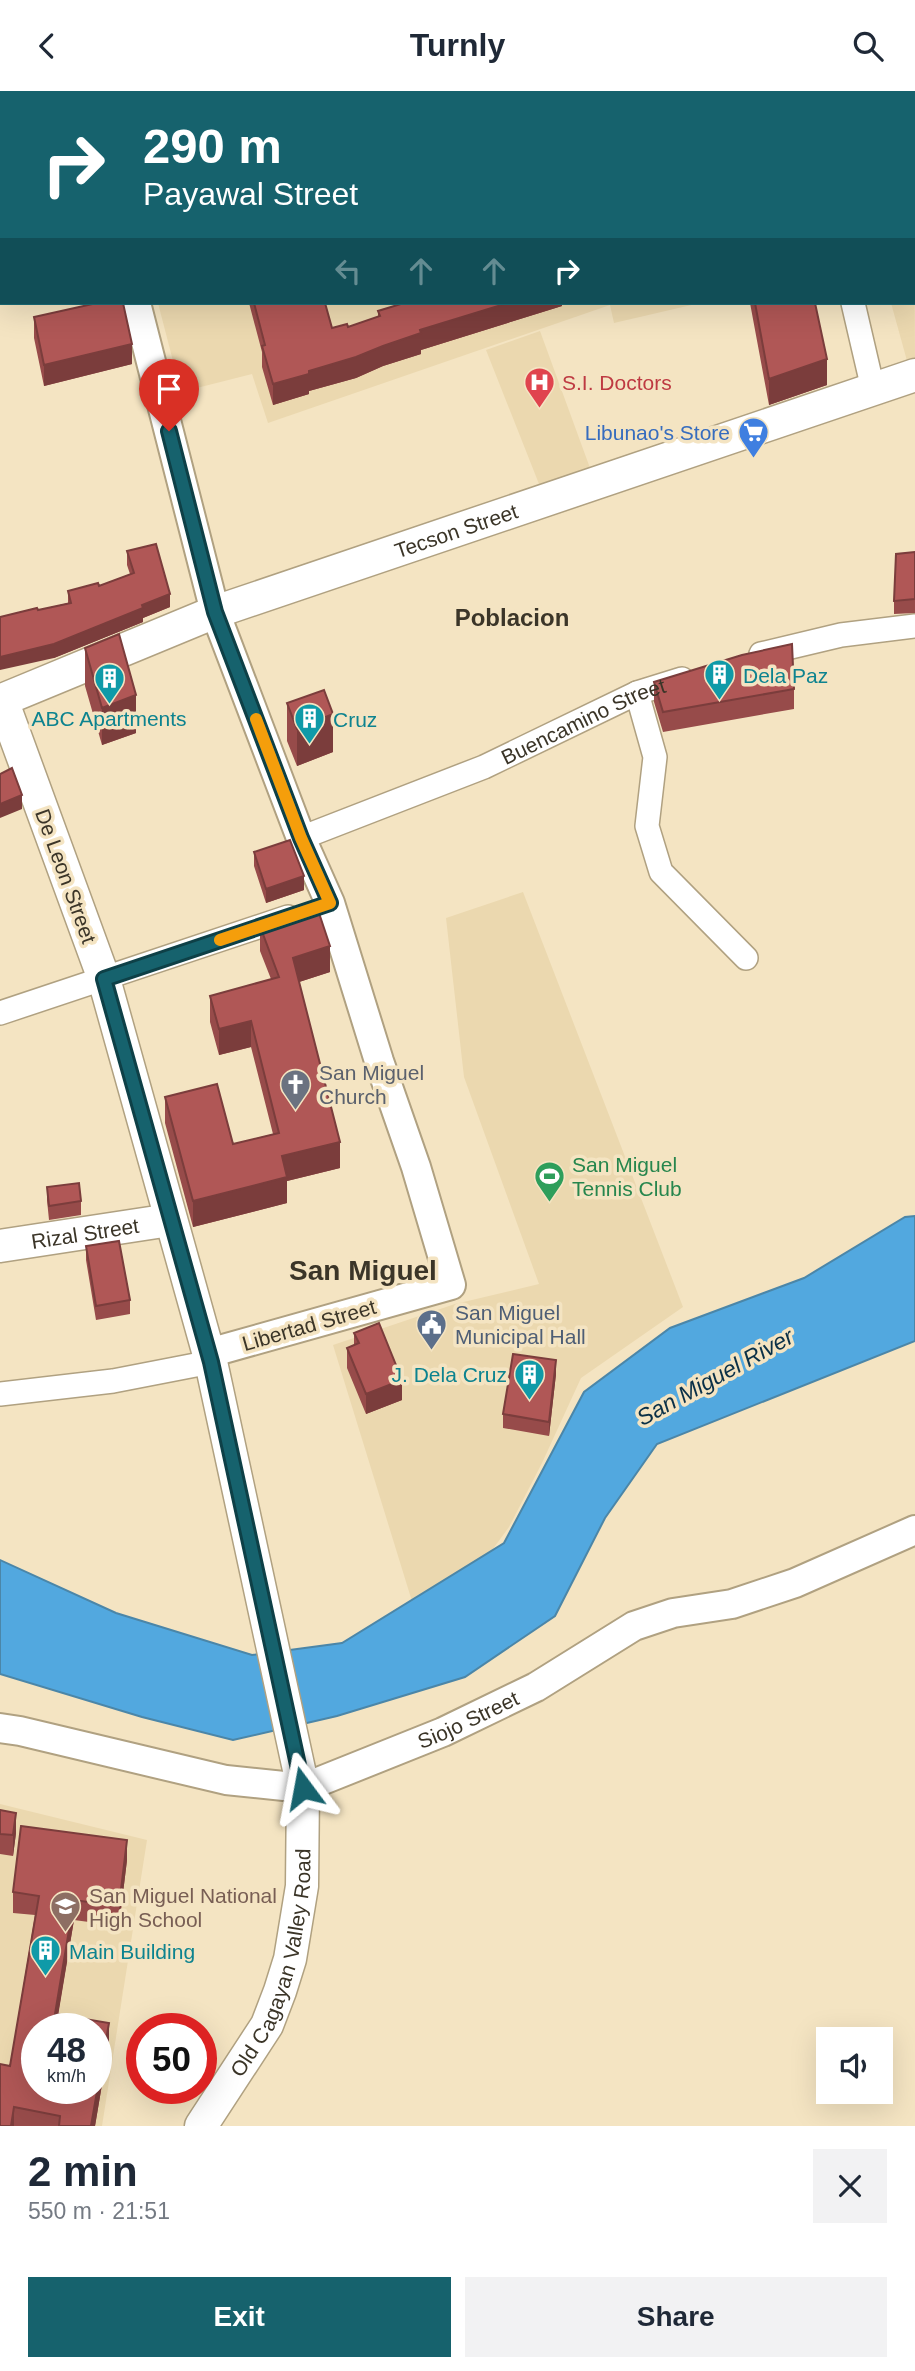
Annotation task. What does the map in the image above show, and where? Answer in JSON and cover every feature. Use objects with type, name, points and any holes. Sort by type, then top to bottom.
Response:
[{"type":"main road","name":"Tecson Street","points":[[1,698],[215,612],[915,375]]},
{"type":"main road","name":"De Leon Street","points":[[1,698],[104,979],[210,1358],[302,1782]]},
{"type":"main road","name":"Rizal Street","points":[[0,1246],[170,1220]]},
{"type":"main road","name":"Old Cagayan Valley Road","points":[[201,2126],[267,2025],[290,1959],[302,1886],[302,1782]]},
{"type":"street","points":[[0,1013],[330,903],[301,838],[215,612],[136,305]]},
{"type":"street","points":[[853,305],[873,389]]},
{"type":"street","points":[[736,661],[841,635],[915,626]]},
{"type":"street","name":"Buencamino Street","points":[[301,838],[484,767],[637,693],[701,673]]},
{"type":"street","points":[[637,693],[655,757],[648,826],[661,872],[746,958]]},
{"type":"street","name":"Libertad Street","points":[[0,1394],[113,1381],[210,1358],[451,1285],[416,1167],[379,1061],[330,903]]},
{"type":"street","name":"Siojo Street","points":[[0,1728],[226,1780],[302,1782],[443,1731],[536,1687],[634,1626],[673,1613],[732,1604],[795,1583],[915,1530]]},
{"type":"shaded area","points":[[159,305],[610,305],[268,423],[252,374],[181,392]]},
{"type":"shaded area","points":[[610,305],[691,305],[614,323]]},
{"type":"shaded area","points":[[892,305],[915,305],[915,366],[909,368]]},
{"type":"shaded area","name":"S.I. Doctors","points":[[540,331],[590,468],[539,484],[486,350]]},
{"type":"shaded area","points":[[523,892],[683,1307],[581,1378],[509,1527],[479,1568],[415,1611],[333,1345],[455,1304],[539,1284],[464,1077],[446,918]]},
{"type":"shaded area","name":"San Miguel National High School","points":[[0,1804],[147,1840],[112,2062],[112,2013],[21,2013],[21,2104],[105,2104],[102,2126],[0,2126]]},
{"type":"water","name":"San Miguel River","points":[[915,1216],[915,1341],[657,1444],[605,1518],[555,1616],[465,1677],[337,1716],[233,1740],[142,1717],[0,1674],[0,1560],[116,1613],[252,1655],[342,1643],[504,1543],[584,1392],[670,1328],[804,1278],[905,1217]]},
{"type":"building","points":[[88,305],[123,305],[132,344],[44,365],[34,317]]},
{"type":"building","points":[[255,305],[326,305],[332,328],[347,324],[348,327],[380,316],[378,311],[398,305],[501,305],[420,330],[421,333],[356,357],[273,384],[262,346],[265,345]]},
{"type":"building","points":[[755,305],[815,305],[827,359],[769,379]]},
{"type":"building","points":[[156,544],[170,594],[142,605],[143,608],[54,644],[0,657],[0,617],[71,603],[68,591],[98,583],[99,586],[134,573],[127,551]]},
{"type":"building","points":[[915,552],[915,599],[894,601],[896,554]]},
{"type":"building","points":[[119,634],[136,695],[102,708],[85,648]]},
{"type":"building","points":[[792,644],[794,689],[663,712],[654,682],[742,655]]},
{"type":"building","points":[[324,690],[333,714],[297,729],[287,703]]},
{"type":"building","points":[[12,768],[22,795],[0,804],[0,774]]},
{"type":"building","points":[[290,840],[304,876],[266,889],[254,852]]},
{"type":"building","points":[[317,907],[330,946],[293,958],[340,1142],[282,1156],[287,1177],[193,1201],[165,1097],[217,1084],[233,1144],[279,1133],[251,1021],[219,1029],[210,996],[279,977],[260,926]]},
{"type":"building","points":[[79,1183],[81,1201],[49,1206],[47,1187]]},
{"type":"building","points":[[119,1241],[130,1300],[96,1306],[86,1246]]},
{"type":"building","points":[[379,1323],[402,1380],[366,1394],[347,1348],[359,1343],[354,1333]]},
{"type":"building","name":"J. Dela Cruz","points":[[513,1354],[556,1360],[549,1422],[503,1414]]},
{"type":"building","points":[[0,1810],[16,1813],[13,1835],[0,1834]]},
{"type":"building","points":[[21,1826],[127,1840],[119,1906],[74,1900],[55,2013],[21,2013],[21,2104],[95,2104],[91,2126],[59,2126],[60,2116],[14,2107],[11,2126],[0,2126],[0,2064],[10,2066],[39,1896],[13,1892]]},
{"type":"slow traffic","points":[[220,940],[330,903],[301,838],[256,719]]},
{"type":"place","name":"S.I. Doctors","points":[[539,409]]},
{"type":"place","name":"Libunao's Store","points":[[753,459]]},
{"type":"place","name":"Dela Paz","points":[[720,702]]},
{"type":"place","name":"ABC Apartments","points":[[109,705]]},
{"type":"place","name":"Cruz","points":[[310,746]]},
{"type":"place","name":"San Miguel Church","points":[[296,1111]]},
{"type":"place","name":"San Miguel Tennis Club","points":[[549,1203]]},
{"type":"place","name":"San Miguel Municipal Hall","points":[[432,1351]]},
{"type":"place","name":"J. Dela Cruz","points":[[530,1401]]},
{"type":"place","name":"San Miguel National High School","points":[[66,1934]]},
{"type":"place","name":"Main Building","points":[[46,1978]]},
{"type":"district","name":"Poblacion","points":[[512,617]]},
{"type":"district","name":"San Miguel","points":[[363,1270]]},
{"type":"route","points":[[169,431],[215,612],[301,838],[330,903],[104,979],[211,1362],[303,1788]]}]
